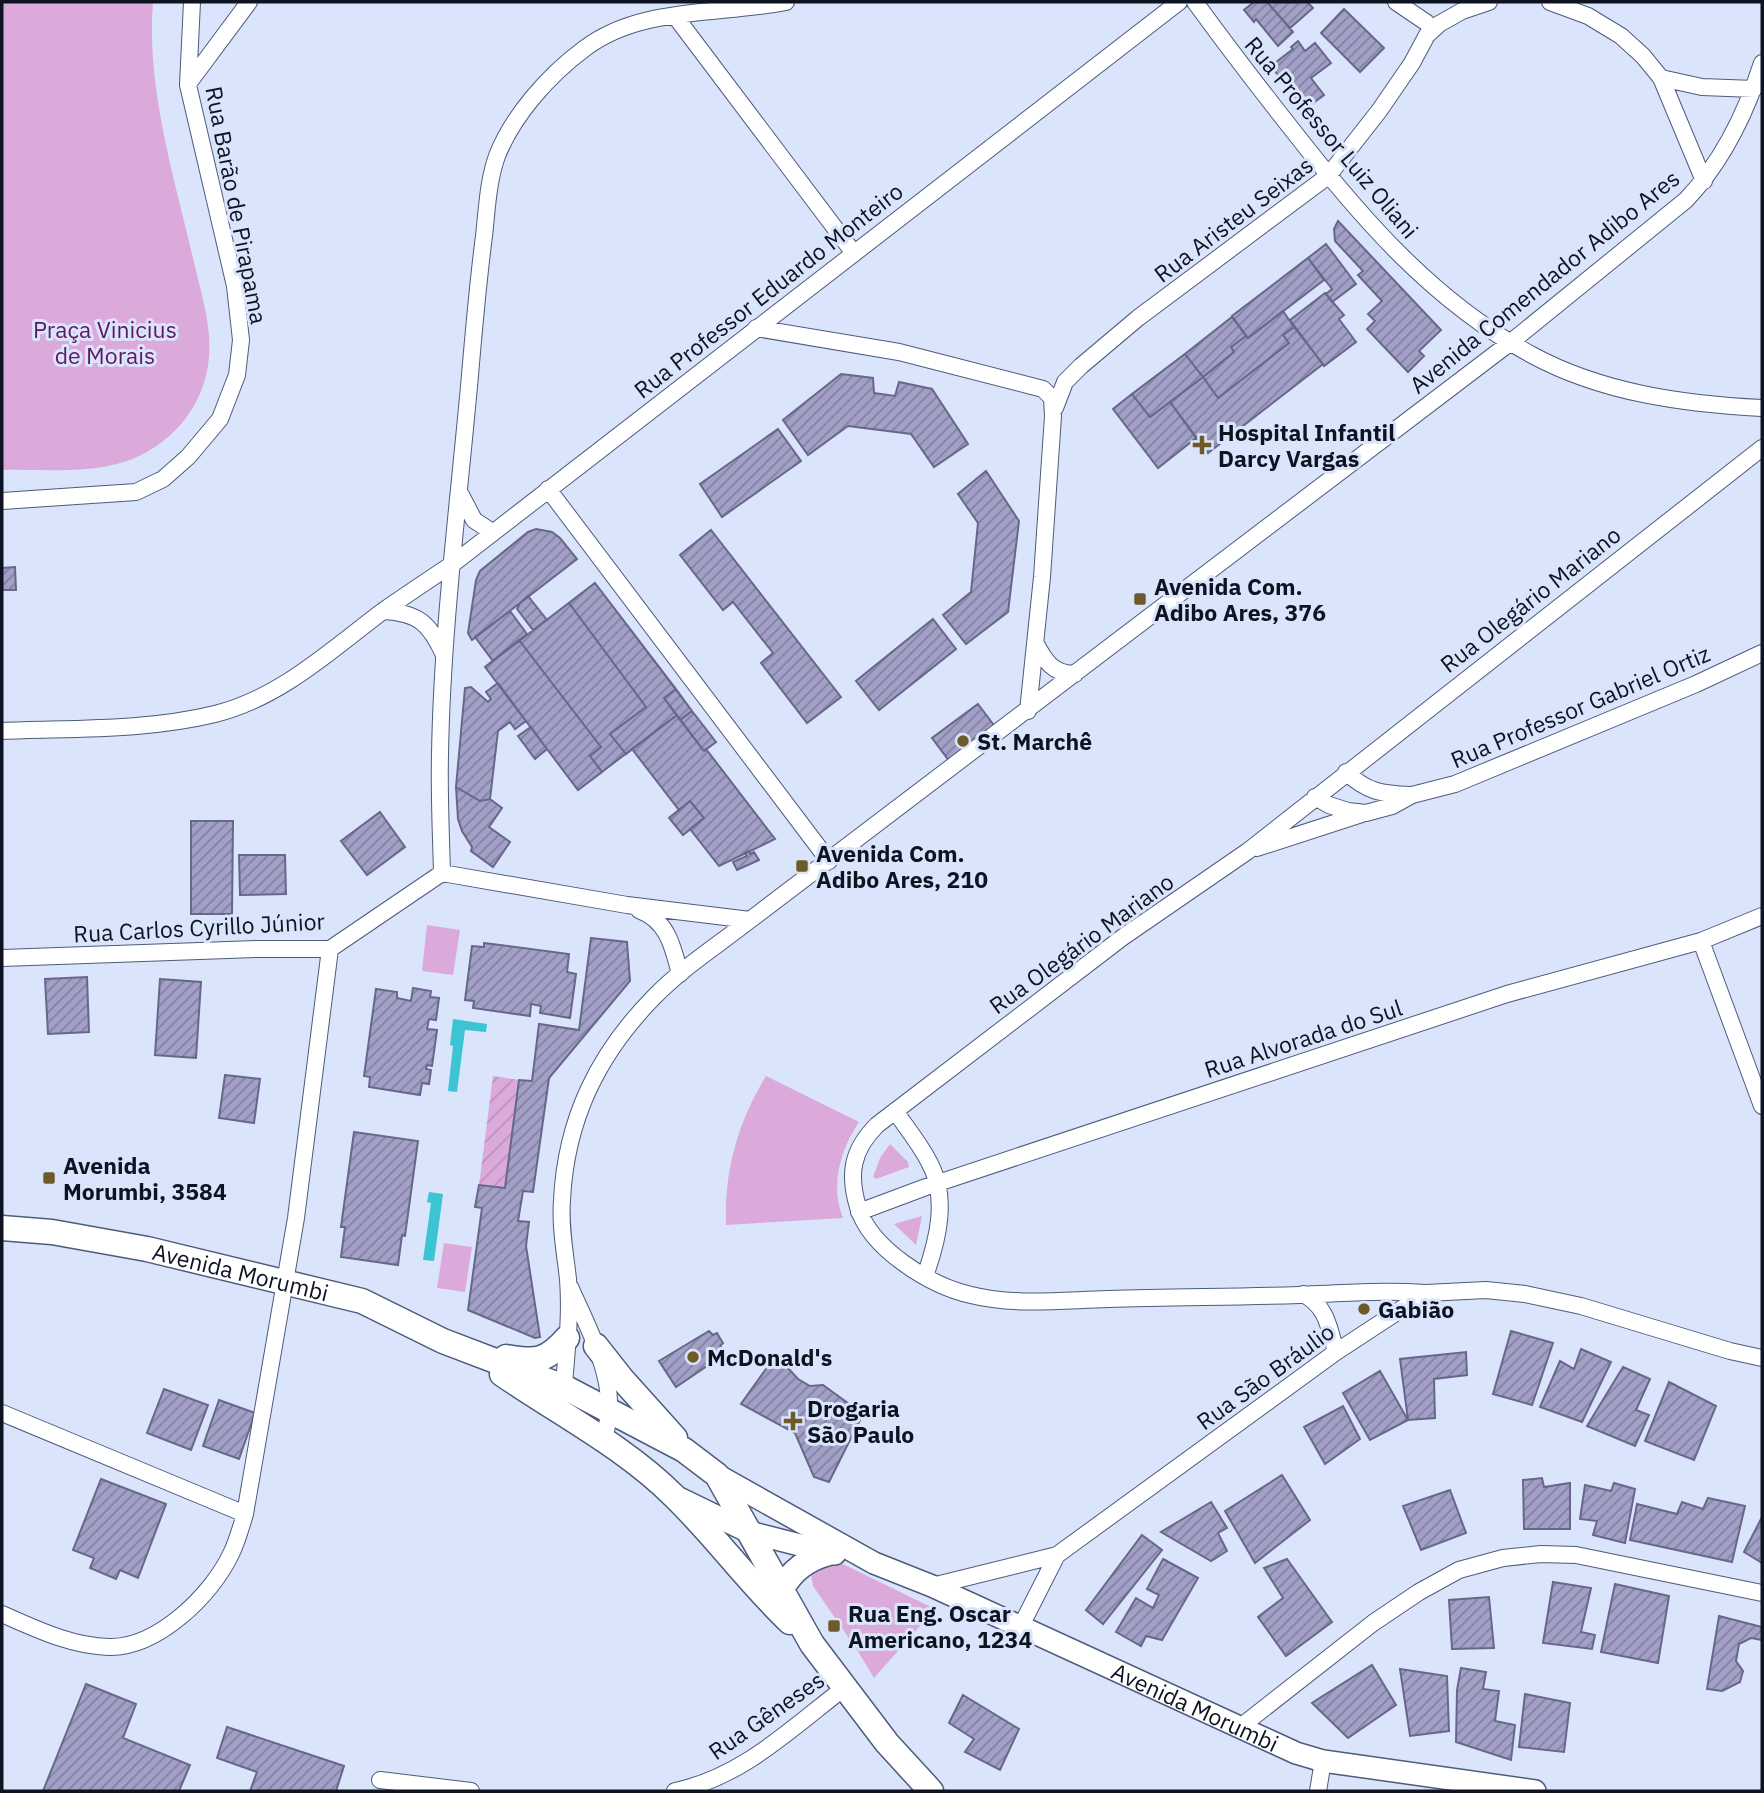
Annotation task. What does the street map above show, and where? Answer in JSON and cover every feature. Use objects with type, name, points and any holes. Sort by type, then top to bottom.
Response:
[{"type":"main road","name":"Avenida Morumbi","points":[[2,1228],[52,1231],[134,1247],[362,1301],[470,1352],[564,1387],[609,1410],[684,1450],[717,1475],[874,1563],[1021,1626],[1296,1753],[1324,1761],[1535,1791]]},
{"type":"main road","points":[[470,1352],[532,1361],[550,1355],[567,1338]]},
{"type":"main road","points":[[596,1346],[684,1450]]},
{"type":"main road","name":"Avenida Morumbi","points":[[470,1352],[561,1414],[604,1439],[674,1496],[749,1532],[874,1563]]},
{"type":"main road","points":[[717,1475],[810,1641],[887,1743],[931,1791]]},
{"type":"main road","points":[[674,1496],[761,1594],[810,1641]]},
{"type":"main road","points":[[781,1590],[786,1580],[800,1566],[829,1553]]},
{"type":"street","name":"Rua Barão de Pirapama","points":[[2,501],[136,492],[163,479],[188,457],[220,419],[237,375],[241,340],[235,286],[188,85],[192,2]]},
{"type":"street","points":[[188,85],[249,2]]},
{"type":"street","points":[[750,920],[627,905],[442,873],[440,754],[478,279],[489,190],[497,156],[519,116],[555,73],[585,48],[613,32],[643,22],[675,16],[786,2]]},
{"type":"street","name":"Rua Professor Eduardo Monteiro","points":[[2,731],[173,722],[217,713],[264,695],[299,674],[454,563],[1179,2]]},
{"type":"street","name":"Rua Professor Luiz Oliani","points":[[1195,2],[1328,176],[1382,238],[1420,275],[1469,315],[1533,356],[1603,384],[1668,399],[1762,408]]},
{"type":"street","points":[[1395,2],[1431,27],[1462,11],[1489,2]]},
{"type":"street","points":[[1550,2],[1588,16],[1621,36],[1661,78],[1704,181]]},
{"type":"street","points":[[675,16],[853,252]]},
{"type":"street","name":"Rua Aristeu Seixas","points":[[1028,711],[1036,644],[1053,415],[1065,382],[1138,318],[1328,176],[1379,111],[1412,63],[1431,27]]},
{"type":"street","name":"Avenida Comendador Adibo Ares","points":[[561,1414],[567,1338],[568,1281],[562,1242],[561,1201],[566,1156],[580,1106],[607,1054],[629,1024],[680,974],[1511,342],[1686,200],[1704,181],[1726,146],[1754,89],[1762,63]]},
{"type":"street","points":[[1661,78],[1702,88],[1754,89]]},
{"type":"street","points":[[757,328],[899,352],[1043,389],[1052,398],[1053,415]]},
{"type":"street","points":[[1036,387],[1065,382]]},
{"type":"street","name":"Rua Olegário Mariano","points":[[1426,1293],[1390,1291],[1017,1301],[969,1295],[925,1276],[887,1250],[874,1235],[859,1212],[853,1185],[856,1154],[864,1138],[895,1111],[1123,937],[1248,851],[1762,448]]},
{"type":"street","points":[[548,489],[829,861]]},
{"type":"street","points":[[460,491],[474,520],[492,532]]},
{"type":"street","points":[[384,611],[398,611],[416,617],[435,635],[446,657]]},
{"type":"street","points":[[1036,644],[1051,667],[1066,674],[1075,674]]},
{"type":"street","name":"Rua Professor Gabriel Ortiz","points":[[1248,851],[1392,806],[1412,795],[1455,784],[1696,684],[1762,653]]},
{"type":"street","name":"Rua Professor Gabriel Ortiz","points":[[1346,772],[1359,784],[1371,790],[1385,794],[1412,795]]},
{"type":"street","points":[[1315,797],[1338,809],[1366,813]]},
{"type":"street","name":"Rua Carlos Cyrillo Júnior","points":[[2,958],[330,948],[442,873]]},
{"type":"street","points":[[627,905],[654,917],[664,928],[680,974]]},
{"type":"street","name":"Rua Alvorada do Sul","points":[[859,1212],[1507,994],[1701,940],[1762,916]]},
{"type":"street","points":[[1701,940],[1762,1105]]},
{"type":"street","points":[[2,1614],[61,1639],[110,1647],[145,1641],[191,1608],[231,1555],[245,1514],[296,1217],[330,948]]},
{"type":"street","points":[[895,1111],[930,1162],[937,1184],[940,1207],[934,1249],[925,1276]]},
{"type":"street","name":"Avenida Comendador Adibo Ares","points":[[568,1281],[596,1346],[609,1410],[604,1439]]},
{"type":"street","points":[[1426,1293],[1486,1290],[1525,1294],[1581,1306],[1730,1351],[1762,1358]]},
{"type":"street","name":"Rua São Bráulio","points":[[932,1586],[1057,1555],[1336,1352],[1426,1293]]},
{"type":"street","points":[[1303,1294],[1313,1299],[1326,1317],[1336,1352]]},
{"type":"street","points":[[2,1413],[245,1514]]},
{"type":"street","points":[[1239,1728],[1373,1623],[1419,1592],[1459,1570],[1503,1558],[1541,1554],[1576,1555],[1762,1593]]},
{"type":"street","name":"Rua São Bráulio","points":[[1021,1626],[1057,1555]]},
{"type":"street","name":"Rua Gêneses","points":[[675,1791],[698,1787],[728,1773],[760,1753],[844,1688]]},
{"type":"street","points":[[1318,1791],[1324,1761]]},
{"type":"street","points":[[380,1780],[471,1791]]},
{"type":"green space","name":"Praça Vinicius de Morais","points":[[2,2],[153,2],[154,66],[163,131],[205,307],[209,357],[200,392],[182,423],[156,446],[141,455],[109,466],[79,470],[2,470]]},
{"type":"green space","points":[[427,925],[460,930],[453,975],[422,971]]},
{"type":"green space","points":[[493,1076],[519,1080],[505,1188],[479,1185]]},
{"type":"green space","points":[[766,1076],[859,1122],[839,1168],[837,1193],[843,1218],[726,1225],[730,1166],[748,1111]]},
{"type":"green space","points":[[890,1144],[908,1162],[909,1167],[876,1179],[873,1177],[880,1158]]},
{"type":"green space","points":[[922,1216],[916,1245],[894,1224]]},
{"type":"green space","points":[[444,1243],[472,1247],[465,1292],[437,1288]]},
{"type":"green space","points":[[822,1557],[847,1566],[935,1609],[874,1678],[813,1586],[810,1569]]},
{"type":"water","points":[[453,1019],[487,1024],[486,1032],[465,1030],[457,1092],[448,1091]]},
{"type":"water","points":[[429,1192],[443,1194],[434,1261],[423,1260],[431,1203],[427,1202]]},
{"type":"building","points":[[1254,2],[1267,2],[1293,32],[1278,46],[1256,19],[1254,22],[1244,10]]},
{"type":"building","points":[[1267,2],[1307,2],[1313,8],[1290,28]]},
{"type":"building","points":[[1344,9],[1384,48],[1360,72],[1321,33]]},
{"type":"building","points":[[1298,41],[1305,51],[1315,43],[1331,63],[1311,78],[1324,95],[1305,109],[1271,66],[1293,49],[1291,47]]},
{"type":"building","points":[[1338,221],[1441,330],[1419,351],[1424,356],[1408,372],[1367,329],[1375,321],[1368,314],[1382,301],[1358,275],[1363,271],[1335,241],[1334,229]]},
{"type":"building","points":[[1326,244],[1356,284],[1332,302],[1326,294],[1332,289],[1308,258]]},
{"type":"building","points":[[1308,258],[1324,280],[1248,338],[1232,316]]},
{"type":"building","points":[[1325,293],[1344,315],[1339,319],[1356,342],[1324,366],[1290,320]]},
{"type":"building","points":[[1283,311],[1294,327],[1283,335],[1289,343],[1218,398],[1203,377],[1234,352],[1231,347],[1246,336],[1248,338]]},
{"type":"building","points":[[1232,317],[1246,336],[1231,347],[1234,352],[1203,377],[1185,354]]},
{"type":"building","points":[[1294,327],[1323,364],[1208,453],[1170,402],[1203,377],[1218,398],[1289,343],[1283,335]]},
{"type":"building","points":[[1185,354],[1203,377],[1150,417],[1132,394]]},
{"type":"building","points":[[841,374],[873,378],[874,393],[895,396],[899,382],[932,389],[968,444],[934,467],[911,434],[848,426],[808,455],[783,420]]},
{"type":"building","points":[[1132,394],[1150,417],[1170,402],[1196,438],[1158,468],[1113,409]]},
{"type":"building","points":[[778,429],[801,461],[722,517],[700,484]]},
{"type":"building","points":[[986,471],[1019,521],[1008,612],[966,644],[943,615],[971,592],[978,523],[958,494]]},
{"type":"building","points":[[536,529],[552,532],[577,559],[472,640],[468,633],[476,580],[480,571],[528,532]]},
{"type":"building","points":[[711,530],[841,697],[807,723],[761,663],[773,653],[733,602],[723,610],[680,555]]},
{"type":"building","points":[[15,567],[16,590],[2,590],[2,568]]},
{"type":"building","points":[[595,583],[692,711],[680,720],[677,715],[578,790],[485,667]]},
{"type":"building","points":[[595,583],[676,689],[664,698],[677,715],[626,754],[610,734],[646,707],[569,603]]},
{"type":"building","points":[[528,596],[547,620],[533,630],[517,609]]},
{"type":"building","points":[[510,611],[527,634],[493,661],[475,637]]},
{"type":"building","points":[[933,619],[956,649],[879,710],[856,681]]},
{"type":"building","points":[[519,640],[601,747],[590,756],[602,772],[578,790],[485,667]]},
{"type":"building","points":[[498,683],[526,721],[515,729],[510,722],[498,731],[490,799],[480,801],[456,787],[465,688],[471,687],[488,702],[491,699],[486,692]]},
{"type":"building","points":[[676,689],[692,711],[680,720],[664,698]]},
{"type":"building","points":[[978,704],[996,728],[950,762],[932,738]]},
{"type":"building","points":[[692,711],[716,742],[704,751],[680,720]]},
{"type":"building","points":[[677,715],[775,839],[719,866],[690,829],[704,818],[690,801],[679,810],[632,749]]},
{"type":"building","points":[[531,727],[547,749],[535,759],[518,736]]},
{"type":"building","points":[[456,787],[480,801],[490,799],[502,808],[489,827],[510,842],[493,867],[471,851],[472,847],[458,819]]},
{"type":"building","points":[[690,801],[704,818],[683,835],[669,818]]},
{"type":"building","points":[[380,812],[405,847],[367,875],[341,841]]},
{"type":"building","points":[[191,821],[233,821],[232,914],[191,914]]},
{"type":"building","points":[[749,851],[750,854],[754,852],[759,860],[737,870],[733,862],[747,856],[745,853]]},
{"type":"building","points":[[239,855],[285,855],[286,894],[240,895]]},
{"type":"building","points":[[591,938],[627,942],[630,981],[549,1078],[533,1192],[523,1191],[518,1221],[529,1222],[526,1246],[540,1337],[535,1338],[468,1310],[482,1208],[475,1207],[479,1185],[505,1188],[519,1080],[532,1081],[539,1024],[579,1030]]},
{"type":"building","points":[[484,943],[569,954],[567,972],[576,974],[570,1018],[540,1013],[541,1006],[531,1004],[530,1016],[473,1008],[474,1001],[465,1000],[472,946],[484,947]]},
{"type":"building","points":[[87,977],[89,1032],[48,1034],[45,979]]},
{"type":"building","points":[[160,979],[201,982],[196,1058],[155,1055]]},
{"type":"building","points":[[413,988],[431,991],[430,997],[439,998],[436,1020],[429,1019],[427,1029],[437,1030],[432,1066],[427,1065],[426,1069],[431,1070],[429,1084],[422,1083],[420,1095],[369,1087],[370,1077],[364,1076],[376,989],[397,992],[397,998],[411,1001]]},
{"type":"building","points":[[225,1075],[260,1079],[254,1123],[219,1118]]},
{"type":"building","points":[[354,1132],[418,1141],[405,1236],[402,1235],[398,1265],[341,1257],[345,1227],[341,1227]]},
{"type":"building","name":"McDonald's","points":[[709,1331],[713,1335],[717,1333],[723,1343],[720,1346],[726,1353],[676,1387],[659,1361]]},
{"type":"building","points":[[1511,1331],[1553,1343],[1532,1405],[1493,1394]]},
{"type":"building","points":[[1581,1349],[1611,1362],[1582,1422],[1540,1407],[1560,1361],[1574,1369]]},
{"type":"building","points":[[1466,1352],[1467,1375],[1434,1379],[1435,1418],[1408,1420],[1400,1359]]},
{"type":"building","points":[[776,1355],[798,1379],[810,1386],[823,1385],[863,1414],[829,1482],[814,1477],[795,1433],[741,1404]]},
{"type":"building","points":[[1623,1367],[1650,1379],[1636,1410],[1649,1415],[1635,1446],[1587,1426]]},
{"type":"building","points":[[1380,1371],[1408,1420],[1370,1440],[1343,1393]]},
{"type":"building","points":[[1669,1382],[1716,1406],[1694,1460],[1645,1441]]},
{"type":"building","points":[[164,1389],[208,1405],[191,1450],[147,1433]]},
{"type":"building","points":[[219,1400],[255,1413],[239,1459],[203,1446]]},
{"type":"building","points":[[1343,1406],[1360,1439],[1325,1464],[1304,1427]]},
{"type":"building","points":[[1282,1475],[1310,1520],[1255,1563],[1225,1511]]},
{"type":"building","points":[[1542,1478],[1544,1487],[1570,1483],[1570,1529],[1524,1529],[1523,1480]]},
{"type":"building","points":[[101,1479],[166,1504],[138,1578],[120,1570],[116,1579],[90,1568],[94,1558],[73,1550]]},
{"type":"building","points":[[1614,1483],[1635,1489],[1625,1543],[1593,1535],[1597,1521],[1580,1519],[1585,1485],[1611,1491]]},
{"type":"building","points":[[1450,1490],[1466,1533],[1421,1550],[1403,1506]]},
{"type":"building","points":[[1708,1498],[1745,1506],[1732,1562],[1630,1540],[1637,1504],[1677,1514],[1682,1502],[1703,1509]]},
{"type":"building","points":[[1211,1502],[1227,1528],[1218,1533],[1227,1551],[1211,1561],[1161,1532]]},
{"type":"building","points":[[1762,1517],[1762,1563],[1744,1552]]},
{"type":"building","points":[[1142,1535],[1162,1550],[1103,1624],[1086,1610]]},
{"type":"building","points":[[1163,1559],[1198,1578],[1162,1640],[1146,1636],[1141,1646],[1116,1632],[1136,1598],[1153,1608],[1159,1595],[1147,1589]]},
{"type":"building","points":[[1287,1559],[1332,1622],[1286,1656],[1258,1617],[1283,1598],[1264,1568]]},
{"type":"building","points":[[1553,1582],[1591,1588],[1581,1632],[1595,1635],[1592,1649],[1543,1643]]},
{"type":"building","points":[[1615,1584],[1669,1596],[1658,1663],[1601,1652]]},
{"type":"building","points":[[1489,1597],[1494,1648],[1452,1649],[1449,1600]]},
{"type":"building","points":[[1719,1616],[1762,1627],[1762,1640],[1751,1638],[1739,1644],[1736,1661],[1743,1671],[1740,1682],[1722,1691],[1707,1689]]},
{"type":"building","points":[[1372,1665],[1396,1705],[1348,1738],[1312,1703]]},
{"type":"building","points":[[1461,1668],[1486,1672],[1483,1689],[1499,1691],[1495,1721],[1515,1725],[1511,1760],[1456,1742],[1457,1690]]},
{"type":"building","points":[[1400,1669],[1447,1676],[1449,1731],[1410,1736]]},
{"type":"building","points":[[86,1684],[136,1704],[123,1738],[190,1765],[179,1791],[43,1791]]},
{"type":"building","points":[[1525,1694],[1570,1703],[1564,1752],[1519,1747]]},
{"type":"building","points":[[963,1695],[1019,1729],[1000,1770],[965,1752],[974,1739],[949,1723]]},
{"type":"building","points":[[227,1727],[344,1766],[336,1791],[250,1791],[257,1772],[217,1758]]},
{"type":"place","name":"Hospital Infantil Darcy Vargas","points":[[1202,445]]},
{"type":"place","name":"Avenida Com. Adibo Ares, 376","points":[[1140,599]]},
{"type":"place","name":"St. Marchê","points":[[963,741]]},
{"type":"place","name":"Avenida Com. Adibo Ares, 210","points":[[802,866]]},
{"type":"place","name":"Avenida Morumbi, 3584","points":[[49,1178]]},
{"type":"place","name":"Gabião","points":[[1364,1309]]},
{"type":"place","name":"McDonald's","points":[[693,1357]]},
{"type":"place","name":"Drogaria São Paulo","points":[[793,1421]]},
{"type":"place","name":"Rua Eng. Oscar Americano, 1234","points":[[834,1626]]}]
